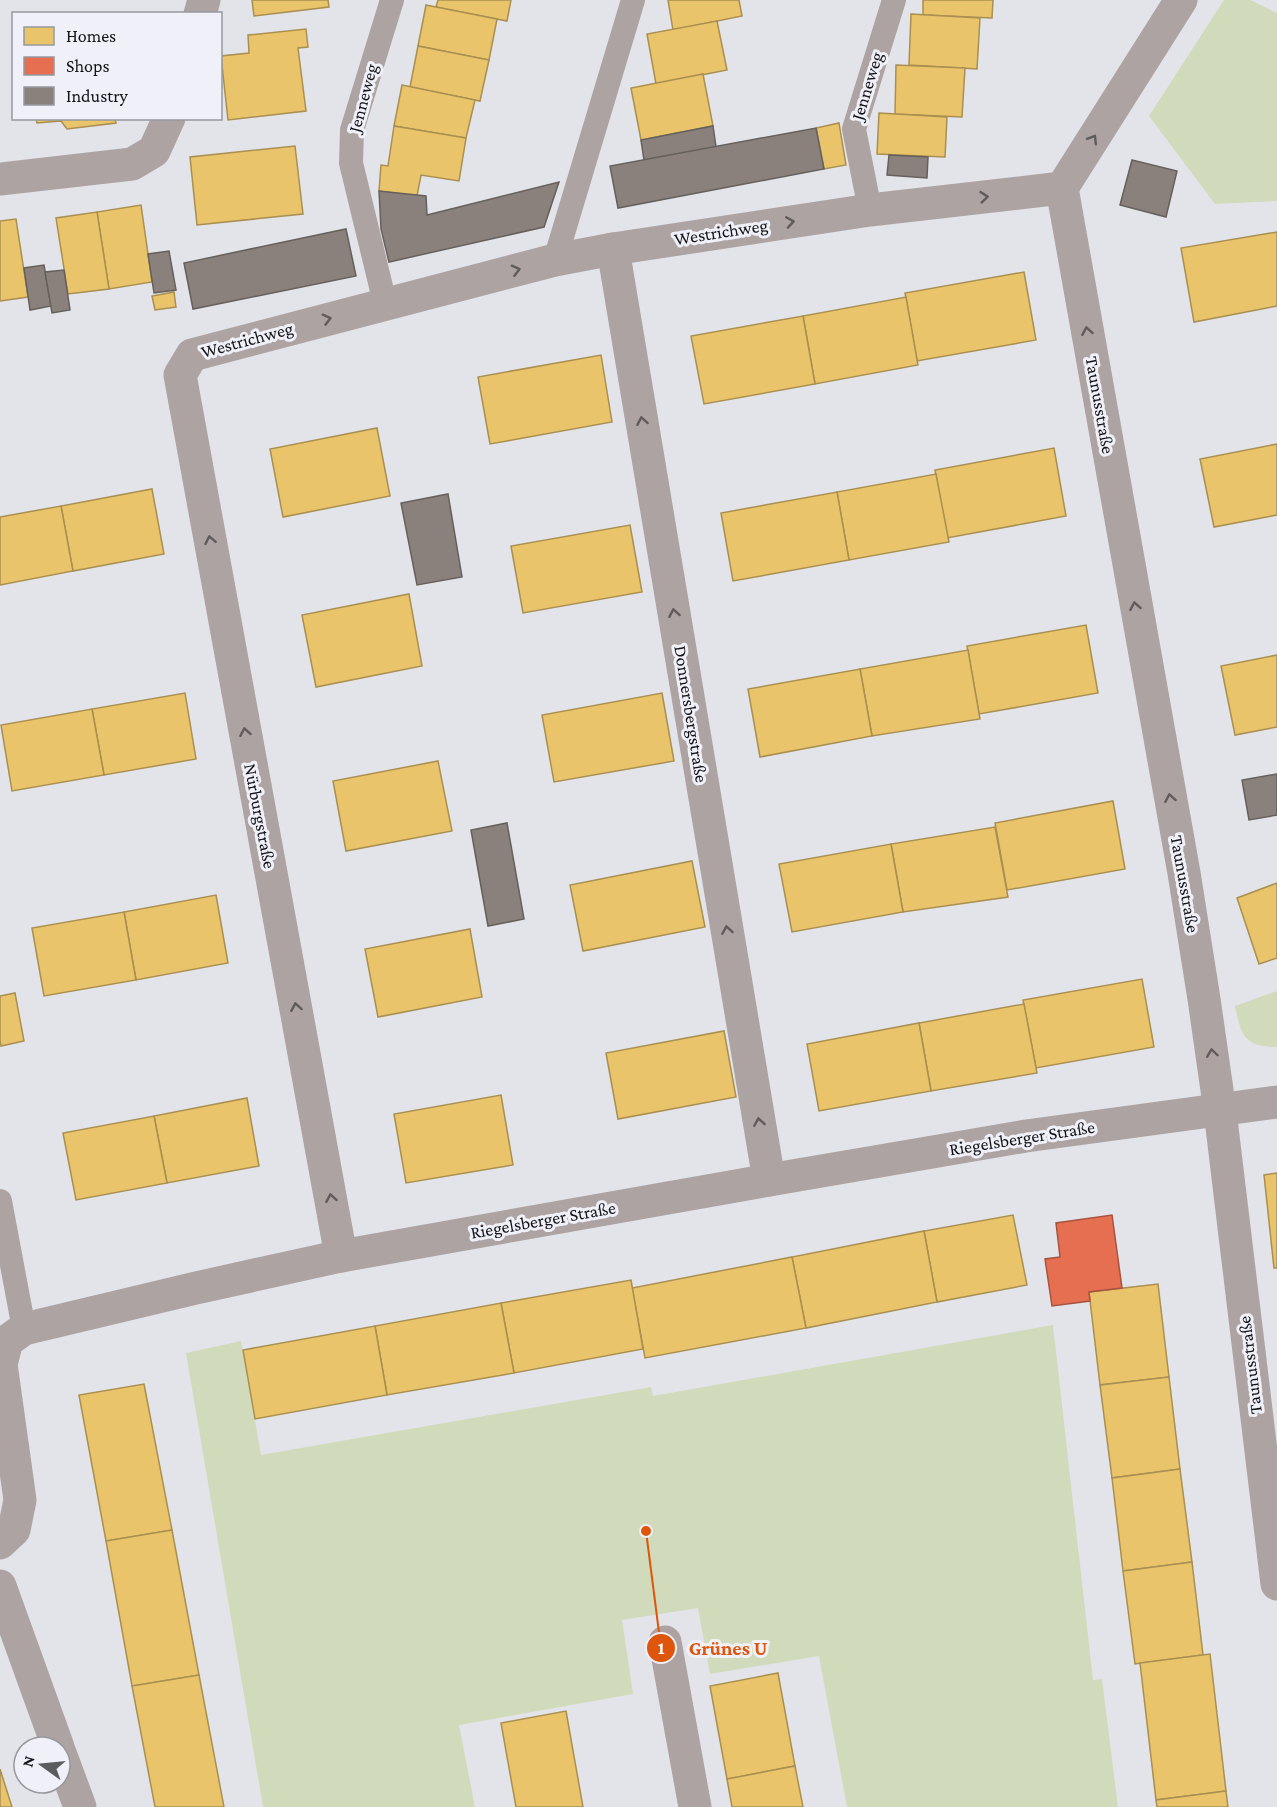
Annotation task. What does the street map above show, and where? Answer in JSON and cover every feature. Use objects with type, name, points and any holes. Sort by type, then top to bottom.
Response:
[{"type":"street","points":[[1062,188],[1181,0]]},
{"type":"street","points":[[0,179],[132,164],[154,152],[168,120]]},
{"type":"street","name":"Westrichweg","points":[[180,375],[192,355],[555,260],[870,210],[1062,188]]},
{"type":"street","name":"Taunusstraße","points":[[1062,188],[1184,873],[1204,999],[1220,1111],[1277,1584]]},
{"type":"street","name":"Donnersbergstraße","points":[[613,249],[769,1180]]},
{"type":"street","name":"Nürburgstraße","points":[[180,375],[341,1256]]},
{"type":"street","name":"Riegelsberger Straße","points":[[24,1329],[341,1256],[1026,1136],[1277,1102]]},
{"type":"street","points":[[7,1536],[20,1500],[1,1364],[7,1341],[24,1329]]},
{"type":"street","points":[[0,1586],[54,1735]]},
{"type":"street","points":[[664,1642],[695,1807]]},
{"type":"street","points":[[72,1785],[80,1807]]},
{"type":"lane","name":"Jenneweg","points":[[385,303],[351,163],[352,130],[392,0]]},
{"type":"lane","points":[[555,260],[633,0]]},
{"type":"lane","name":"Jenneweg","points":[[870,210],[854,129],[894,0]]},
{"type":"lane","points":[[0,1201],[24,1329]]},
{"type":"green space","points":[[1224,0],[1250,0],[1277,13],[1277,201],[1215,204],[1149,116]]},
{"type":"green space","points":[[1277,991],[1277,1047],[1257,1045],[1250,1041],[1242,1031],[1235,1006]]},
{"type":"green space","points":[[1053,1325],[1093,1680],[1102,1679],[1118,1807],[847,1807],[819,1656],[710,1674],[698,1608],[622,1620],[633,1694],[459,1725],[475,1807],[263,1807],[186,1353],[241,1341],[261,1455],[651,1387],[653,1396]]},
{"type":"building: Homes","points":[[252,0],[328,0],[329,7],[254,16]]},
{"type":"building: Homes","points":[[438,0],[511,0],[507,21],[436,7]]},
{"type":"building: Homes","points":[[668,0],[739,0],[742,16],[673,30]]},
{"type":"building: Homes","points":[[923,0],[993,0],[992,18],[923,15]]},
{"type":"building: Homes","points":[[426,5],[497,19],[489,60],[418,46]]},
{"type":"building: Homes","points":[[911,14],[980,18],[977,69],[909,65]]},
{"type":"building: Homes","points":[[717,21],[727,70],[656,84],[647,34]]},
{"type":"building: Homes","points":[[306,29],[308,47],[298,48],[306,111],[228,120],[222,56],[249,53],[248,35]]},
{"type":"building: Homes","points":[[418,46],[489,60],[480,101],[410,87]]},
{"type":"building: Homes","points":[[896,65],[965,68],[962,117],[895,114]]},
{"type":"building: Homes","points":[[703,74],[713,126],[641,140],[631,88]]},
{"type":"building: Homes","points":[[402,85],[475,100],[466,138],[394,126]]},
{"type":"building: Homes","points":[[879,113],[947,117],[945,157],[877,154]]},
{"type":"building: Homes","points":[[36,120],[115,120],[116,123],[67,129],[61,121],[37,123]]},
{"type":"building: Homes","points":[[839,123],[846,165],[824,169],[816,128]]},
{"type":"building: Homes","points":[[394,126],[466,138],[459,181],[421,175],[417,196],[379,191],[381,165],[388,166]]},
{"type":"building: Homes","points":[[295,146],[303,214],[197,225],[190,157]]},
{"type":"building: Homes","points":[[141,205],[152,282],[109,289],[97,212]]},
{"type":"building: Homes","points":[[97,212],[109,289],[68,294],[56,218]]},
{"type":"building: Homes","points":[[16,219],[28,297],[0,301],[0,221]]},
{"type":"building: Homes","points":[[1277,232],[1277,306],[1194,322],[1181,248]]},
{"type":"building: Homes","points":[[1024,272],[1036,340],[917,361],[905,293]]},
{"type":"building: Homes","points":[[174,292],[176,307],[155,310],[152,296]]},
{"type":"building: Homes","points":[[906,297],[918,365],[815,384],[803,316]]},
{"type":"building: Homes","points":[[803,316],[815,384],[704,404],[691,336]]},
{"type":"building: Homes","points":[[601,355],[612,422],[490,444],[478,377]]},
{"type":"building: Homes","points":[[377,428],[390,496],[283,517],[270,449]]},
{"type":"building: Homes","points":[[1277,444],[1277,515],[1214,527],[1200,459]]},
{"type":"building: Homes","points":[[1054,448],[1066,516],[947,538],[935,470]]},
{"type":"building: Homes","points":[[936,474],[949,542],[849,560],[837,492]]},
{"type":"building: Homes","points":[[152,489],[164,554],[73,571],[61,506]]},
{"type":"building: Homes","points":[[837,492],[849,560],[733,581],[721,513]]},
{"type":"building: Homes","points":[[61,506],[73,571],[0,585],[0,517]]},
{"type":"building: Homes","points":[[630,525],[642,592],[523,613],[511,546]]},
{"type":"building: Homes","points":[[409,594],[422,666],[316,687],[302,615]]},
{"type":"building: Homes","points":[[1086,625],[1098,693],[979,714],[967,646]]},
{"type":"building: Homes","points":[[968,650],[980,719],[872,736],[860,669]]},
{"type":"building: Homes","points":[[1277,655],[1277,727],[1235,735],[1221,666]]},
{"type":"building: Homes","points":[[860,669],[872,736],[760,757],[748,689]]},
{"type":"building: Homes","points":[[185,693],[196,759],[104,775],[92,709]]},
{"type":"building: Homes","points":[[662,693],[674,761],[554,782],[542,715]]},
{"type":"building: Homes","points":[[92,709],[104,775],[12,791],[1,725]]},
{"type":"building: Homes","points":[[438,761],[452,831],[346,851],[333,781]]},
{"type":"building: Homes","points":[[1113,801],[1125,869],[1007,890],[995,823]]},
{"type":"building: Homes","points":[[995,827],[1008,897],[903,912],[891,844]]},
{"type":"building: Homes","points":[[891,844],[903,912],[792,932],[779,864]]},
{"type":"building: Homes","points":[[692,861],[705,927],[583,951],[570,885]]},
{"type":"building: Homes","points":[[1277,883],[1277,958],[1259,964],[1237,898]]},
{"type":"building: Homes","points":[[216,895],[228,963],[136,980],[124,912]]},
{"type":"building: Homes","points":[[124,912],[136,980],[44,996],[32,928]]},
{"type":"building: Homes","points":[[470,929],[482,997],[378,1017],[365,949]]},
{"type":"building: Homes","points":[[1142,979],[1154,1047],[1036,1068],[1023,1000]]},
{"type":"building: Homes","points":[[15,993],[24,1041],[1,1046],[0,996]]},
{"type":"building: Homes","points":[[1024,1004],[1037,1073],[931,1091],[919,1023]]},
{"type":"building: Homes","points":[[919,1023],[931,1091],[819,1111],[807,1044]]},
{"type":"building: Homes","points":[[724,1031],[736,1097],[618,1119],[606,1053]]},
{"type":"building: Homes","points":[[501,1095],[513,1165],[406,1183],[394,1114]]},
{"type":"building: Homes","points":[[247,1098],[259,1166],[167,1183],[154,1116]]},
{"type":"building: Homes","points":[[154,1116],[167,1183],[76,1200],[63,1133]]},
{"type":"building: Homes","points":[[1277,1173],[1277,1268],[1274,1268],[1264,1175]]},
{"type":"building: Homes","points":[[1013,1215],[1027,1285],[937,1302],[924,1231]]},
{"type":"building: Homes","points":[[924,1231],[937,1302],[806,1328],[792,1257]]},
{"type":"building: Homes","points":[[792,1257],[806,1328],[645,1358],[632,1288]]},
{"type":"building: Homes","points":[[631,1280],[643,1349],[514,1373],[501,1303]]},
{"type":"building: Homes","points":[[1158,1284],[1169,1377],[1100,1385],[1089,1292]]},
{"type":"building: Homes","points":[[501,1303],[514,1373],[387,1395],[375,1326]]},
{"type":"building: Homes","points":[[375,1326],[387,1395],[255,1419],[243,1350]]},
{"type":"building: Homes","points":[[1169,1377],[1180,1469],[1112,1478],[1100,1385]]},
{"type":"building: Homes","points":[[144,1384],[172,1530],[106,1541],[79,1395]]},
{"type":"building: Homes","points":[[1180,1469],[1192,1562],[1123,1571],[1112,1478]]},
{"type":"building: Homes","points":[[172,1530],[199,1675],[132,1686],[106,1541]]},
{"type":"building: Homes","points":[[1192,1562],[1203,1655],[1135,1664],[1123,1571]]},
{"type":"building: Homes","points":[[1210,1654],[1226,1791],[1156,1800],[1140,1663]]},
{"type":"building: Homes","points":[[778,1673],[795,1766],[727,1779],[710,1686]]},
{"type":"building: Homes","points":[[199,1675],[224,1807],[155,1807],[132,1686]]},
{"type":"building: Homes","points":[[566,1711],[583,1807],[516,1807],[501,1723]]},
{"type":"building: Homes","points":[[795,1766],[803,1807],[732,1807],[727,1779]]},
{"type":"building: Homes","points":[[0,1769],[12,1807],[0,1807]]},
{"type":"building: Homes","points":[[1226,1791],[1228,1807],[1157,1807],[1156,1800]]},
{"type":"building: Shops","points":[[1112,1215],[1122,1288],[1089,1292],[1090,1301],[1052,1306],[1045,1259],[1060,1257],[1056,1223]]},
{"type":"building: Industry","points":[[713,126],[716,147],[644,160],[641,140]]},
{"type":"building: Industry","points":[[816,128],[824,169],[618,208],[610,166]]},
{"type":"building: Industry","points":[[889,155],[928,157],[927,178],[887,175]]},
{"type":"building: Industry","points":[[1132,160],[1177,171],[1166,217],[1120,205]]},
{"type":"building: Industry","points":[[559,182],[544,227],[389,262],[381,229],[379,191],[426,196],[427,215]]},
{"type":"building: Industry","points":[[346,229],[356,276],[193,309],[184,263]]},
{"type":"building: Industry","points":[[169,251],[176,290],[154,293],[148,254]]},
{"type":"building: Industry","points":[[44,265],[51,306],[30,310],[24,268]]},
{"type":"building: Industry","points":[[64,270],[70,310],[52,313],[45,272]]},
{"type":"building: Industry","points":[[448,494],[462,577],[417,585],[401,503]]},
{"type":"building: Industry","points":[[1277,774],[1277,815],[1249,820],[1242,780]]},
{"type":"building: Industry","points":[[507,823],[524,919],[488,926],[471,830]]},
{"type":"place","name":"Grünes U","points":[[646,1531]]}]
